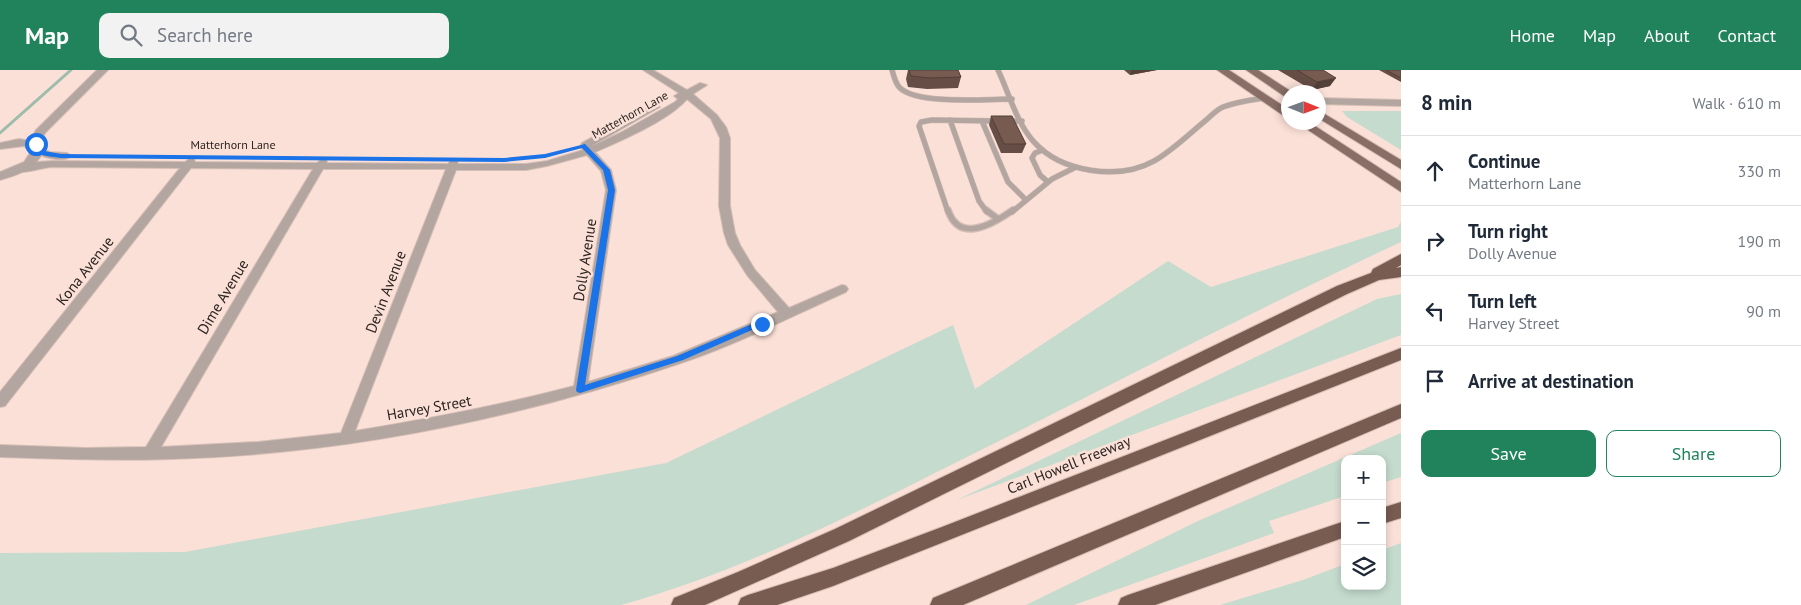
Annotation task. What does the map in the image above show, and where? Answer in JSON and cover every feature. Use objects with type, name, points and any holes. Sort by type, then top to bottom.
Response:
[{"type":"highway","points":[[681,605],[745,579],[842,535],[1368,278],[1401,259]]},
{"type":"highway","points":[[1368,278],[1401,272]]},
{"type":"highway","name":"Carl Howell Freeway","points":[[748,605],[833,577],[946,534],[1401,354]]},
{"type":"highway","points":[[940,605],[1401,411]]},
{"type":"highway","points":[[1386,515],[1401,510]]},
{"type":"highway","points":[[1128,605],[1341,530]]},
{"type":"main road","points":[[1222,70],[1281,109]]},
{"type":"main road","points":[[1251,70],[1281,89]]},
{"type":"main road","points":[[1326,112],[1401,165]]},
{"type":"main road","points":[[1313,130],[1401,188]]},
{"type":"street","points":[[7,174],[31,162],[37,149],[36,140],[40,132],[70,100],[103,70]]},
{"type":"street","points":[[647,70],[710,112],[722,127],[725,138],[726,217],[730,236],[746,266],[786,313]]},
{"type":"street","name":"Matterhorn Lane","points":[[37,149],[54,156],[191,161],[532,166],[560,162],[674,106],[685,95],[703,86]]},
{"type":"street","points":[[0,146],[22,136],[53,110],[70,100]]},
{"type":"street","points":[[1326,108],[1401,103]]},
{"type":"street","points":[[0,146],[22,143],[37,149]]},
{"type":"street","name":"Dolly Avenue","points":[[580,390],[611,190],[606,170],[587,149]]},
{"type":"street","name":"Matterhorn Lane","points":[[7,174],[45,164],[191,161]]},
{"type":"street","name":"Kona Avenue","points":[[0,402],[191,161]]},
{"type":"street","name":"Dime Avenue","points":[[150,453],[322,163]]},
{"type":"street","name":"Devin Avenue","points":[[346,437],[453,164]]},
{"type":"street","name":"Harvey Street","points":[[0,451],[73,454],[150,453],[240,448],[346,437],[454,421],[580,390],[680,358],[842,289]]},
{"type":"lane","points":[[892,70],[897,84],[903,90],[914,95],[932,98],[1012,99]]},
{"type":"lane","points":[[998,70],[1034,143],[1043,150],[1076,167],[1092,171],[1121,172],[1145,167],[1221,108],[1238,102],[1264,98]]},
{"type":"lane","points":[[1022,121],[950,120],[921,122],[919,126],[951,220],[966,229],[987,227],[1026,200],[1053,178],[1076,167]]},
{"type":"lane","points":[[950,120],[979,201],[986,211],[998,219]]},
{"type":"lane","points":[[982,120],[1008,182],[1026,200]]},
{"type":"lane","points":[[1043,150],[1035,153],[1032,158],[1040,175],[1048,182]]},
{"type":"green space","points":[[1342,111],[1401,111],[1401,150],[1347,117]]},
{"type":"green space","points":[[1401,222],[1401,242],[1234,322],[877,502],[793,541],[709,576],[621,605],[0,605],[0,553],[185,552],[666,463],[953,325],[975,389],[1168,261],[1211,287],[1398,227]]},
{"type":"green space","points":[[1401,294],[1401,335],[957,500],[1377,299]]},
{"type":"green space","points":[[1401,433],[1401,477],[1386,482],[1386,455],[1350,455]]},
{"type":"green space","points":[[1341,459],[1341,497],[1269,521],[1274,533],[1074,605],[1026,605],[1198,521]]},
{"type":"green space","points":[[1401,543],[1401,605],[1220,605],[1303,580],[1341,566],[1341,590],[1386,590],[1386,549]]},
{"type":"building","points":[[909,70],[958,70],[961,77],[930,78],[911,76]]},
{"type":"building","points":[[1297,70],[1323,70],[1336,78],[1317,82]]},
{"type":"building","points":[[1386,70],[1401,70],[1401,78]]},
{"type":"building","points":[[991,116],[1012,116],[1026,144],[1004,144]]},
{"type":"waterway","points":[[0,133],[71,70]]},
{"type":"route","points":[[36,144],[38,150],[42,153],[54,156],[504,160],[545,156],[583,146],[603,164],[609,176],[611,190],[580,390],[680,358],[762,324]]}]
